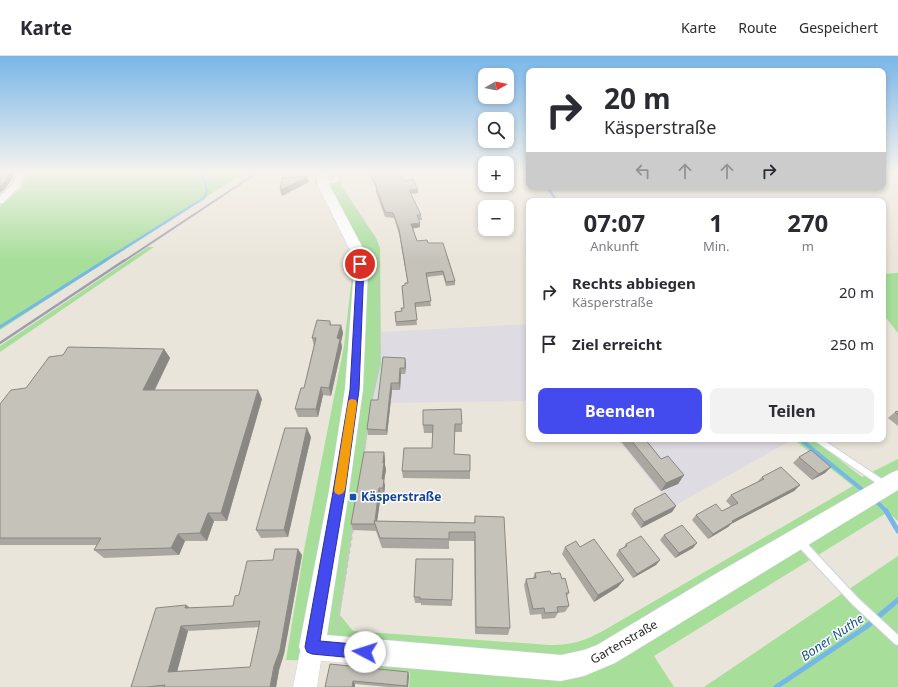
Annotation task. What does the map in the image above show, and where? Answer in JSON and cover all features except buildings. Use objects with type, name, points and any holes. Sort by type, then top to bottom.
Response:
[{"type":"main road","points":[[312,647],[339,492],[354,390],[360,258],[338,201]]},
{"type":"main road","name":"Gartenstraße","points":[[312,647],[561,668],[578,666],[592,662],[606,654],[797,538],[881,489]]},
{"type":"street","points":[[305,687],[312,647]]},
{"type":"lane","points":[[821,442],[881,489]]},
{"type":"lane","points":[[797,538],[855,601],[898,641]]},
{"type":"shaded area","points":[[526,324],[526,401],[372,403],[381,364],[381,332]]},
{"type":"shaded area","points":[[619,442],[789,442],[672,507]]},
{"type":"green space","points":[[5,201],[199,201],[0,330],[0,206]]},
{"type":"green space","points":[[325,201],[352,201],[376,238],[380,248],[381,364],[372,403],[340,615],[353,631],[550,645],[573,643],[587,639],[853,486],[797,442],[817,442],[862,477],[898,459],[898,521],[888,512],[654,656],[674,687],[409,687],[410,673],[331,661],[286,660],[304,550],[344,346],[353,268],[350,250]]},
{"type":"green space","points":[[148,247],[154,247],[0,352],[0,346]]},
{"type":"green space","points":[[898,273],[898,333],[886,318],[886,274]]},
{"type":"green space","points":[[898,556],[898,687],[704,687]]},
{"type":"waterway","points":[[104,261],[199,201]]},
{"type":"waterway","points":[[0,327],[106,260]]},
{"type":"waterway","points":[[804,442],[865,492]]},
{"type":"waterway","points":[[875,500],[886,511]]},
{"type":"waterway","points":[[886,511],[898,531]]},
{"type":"waterway","name":"Boner Nuthe","points":[[776,687],[866,627],[898,600]]},
{"type":"railway","points":[[124,261],[214,201]]},
{"type":"railway","points":[[0,343],[125,260]]},
{"type":"slow traffic","points":[[339,490],[352,403]]},
{"type":"place","name":"Käsperstraße","points":[[353,497]]},
{"type":"route","points":[[360,264],[356,370],[350,423],[312,647],[365,652]]}]
